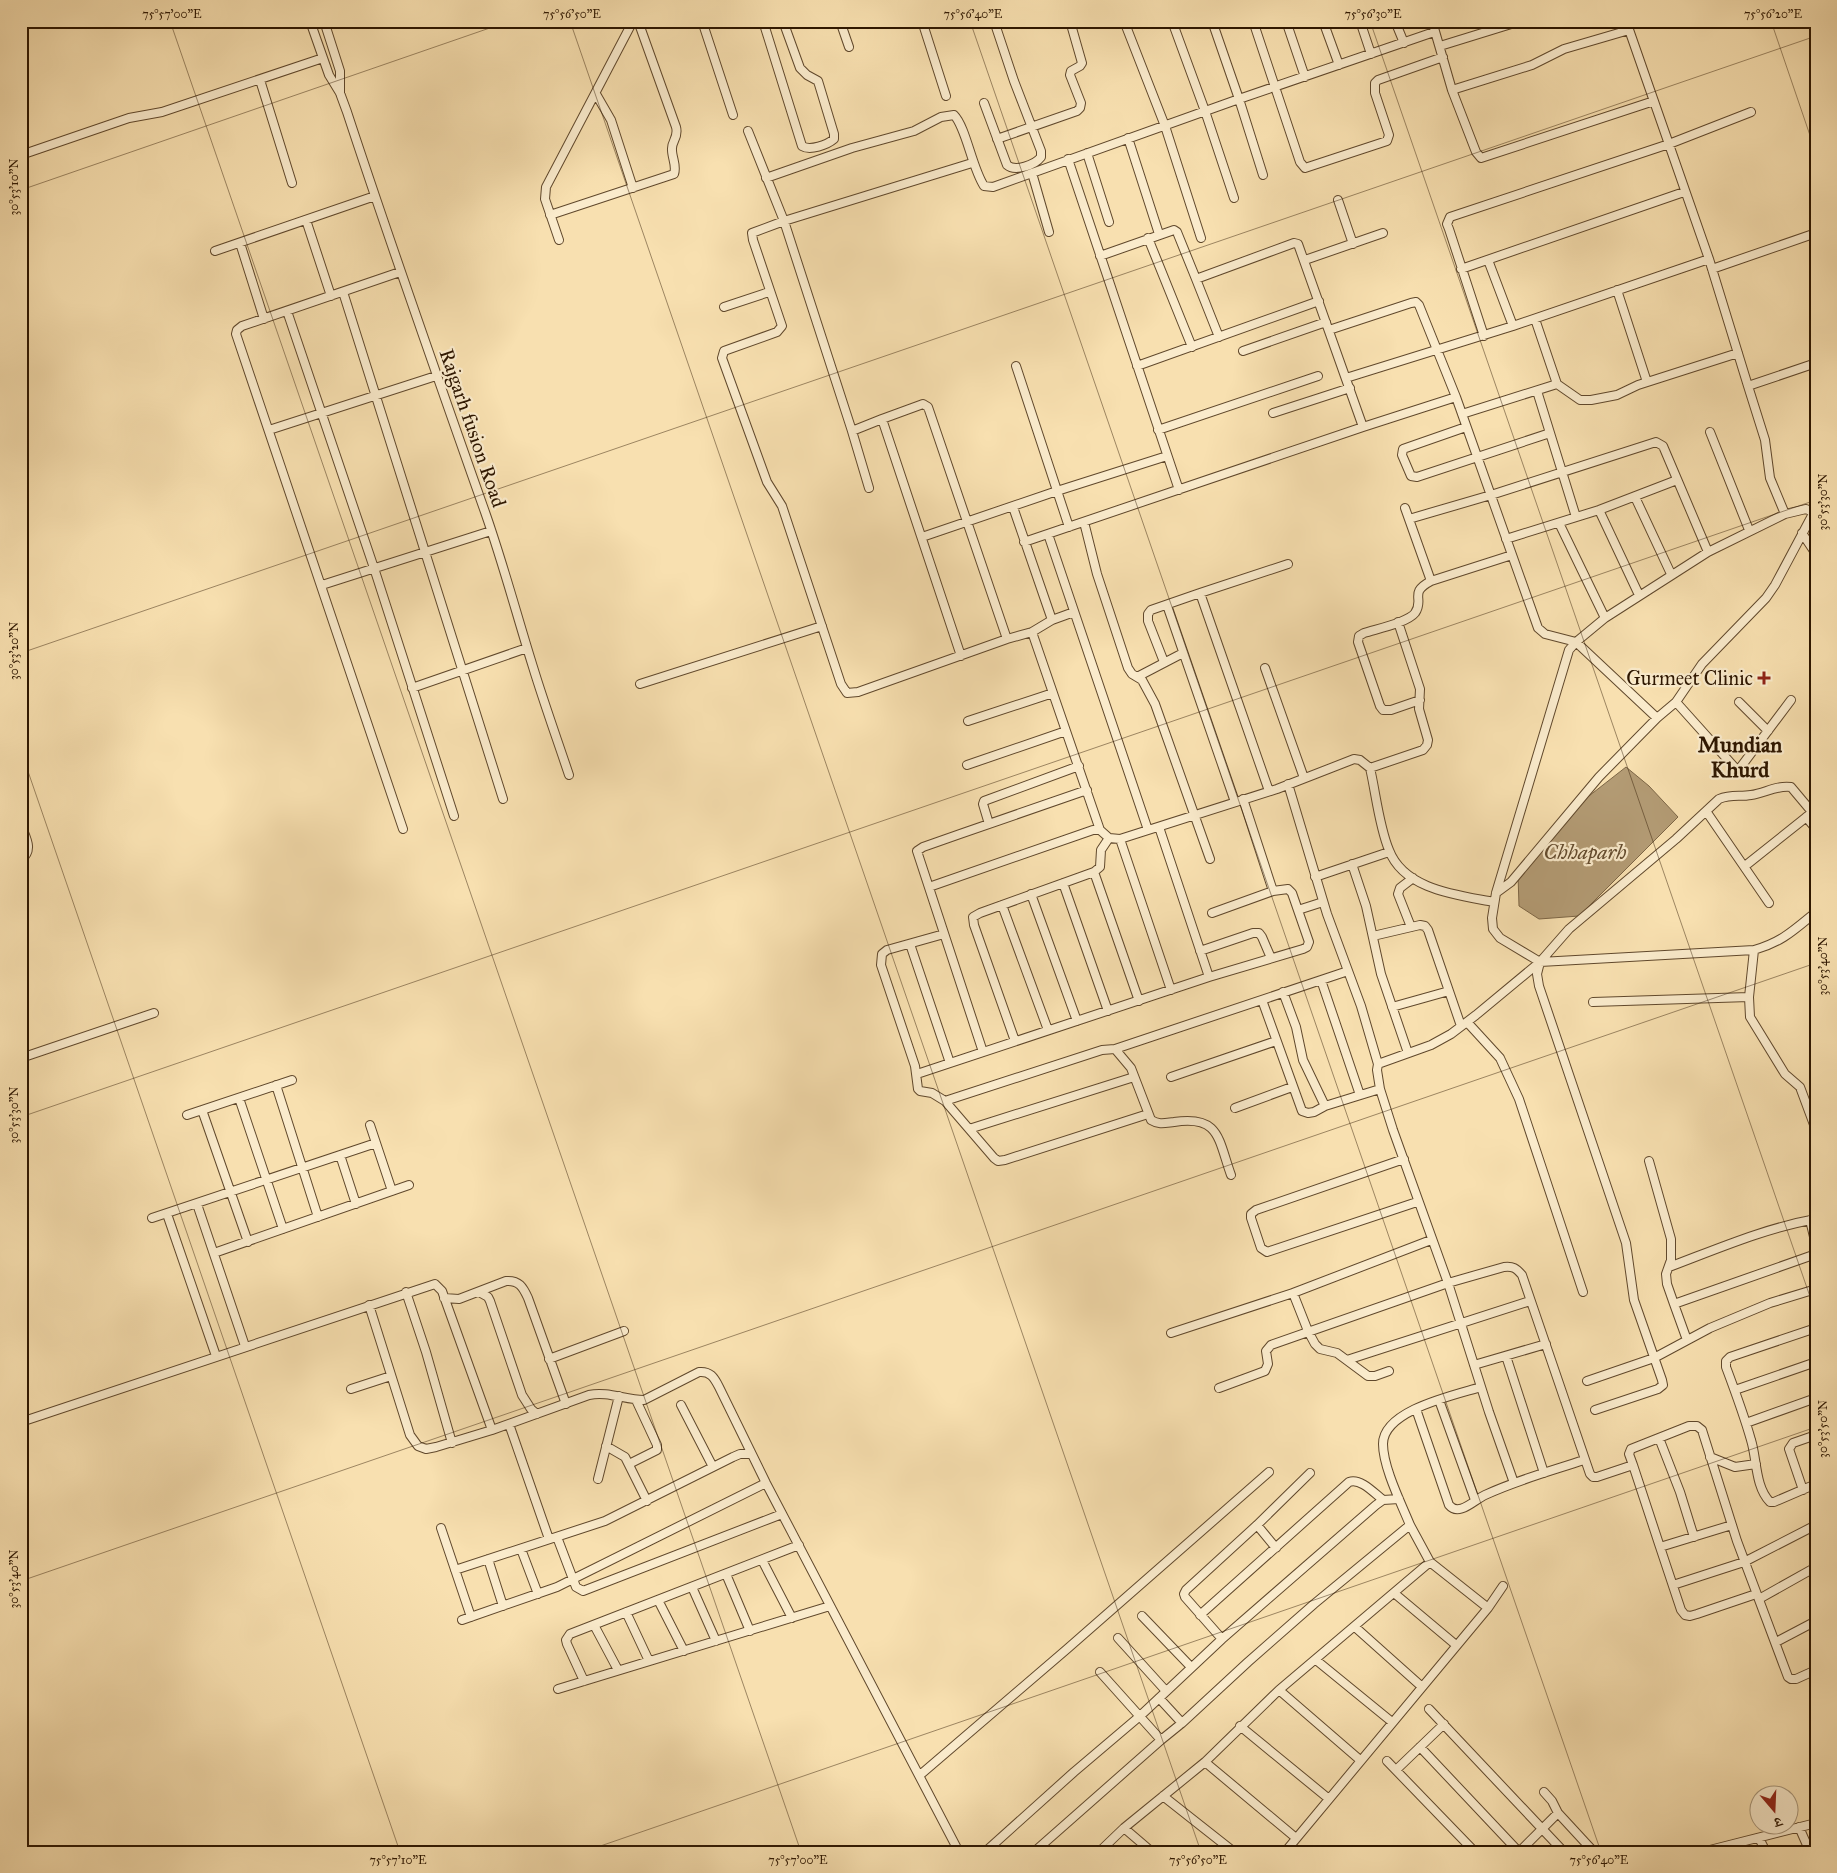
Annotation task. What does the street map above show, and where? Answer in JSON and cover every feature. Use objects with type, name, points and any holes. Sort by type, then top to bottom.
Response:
[{"type":"street","name":"Rajgarh fusion Road","points":[[310,21],[329,75],[340,93],[400,272],[424,335],[436,376],[491,531],[569,775]]},
{"type":"street","name":"Rajgarh fusion Road","points":[[324,21],[340,71],[340,93]]},
{"type":"street","points":[[559,240],[545,199],[546,187],[596,94],[632,21]]},
{"type":"street","points":[[550,216],[674,174],[672,150],[677,132],[638,21]]},
{"type":"street","points":[[702,21],[732,115]]},
{"type":"street","points":[[763,21],[802,146],[810,148],[826,144],[834,138],[834,134],[820,86],[814,78],[807,75],[800,68],[783,21]]},
{"type":"street","points":[[840,21],[849,47]]},
{"type":"street","points":[[922,21],[946,96]]},
{"type":"street","points":[[984,103],[1007,165],[1015,169],[1038,161],[1042,157],[994,21]]},
{"type":"street","points":[[997,139],[1077,111],[1080,108],[1080,102],[1070,75],[1071,71],[1082,63],[1070,21]]},
{"type":"street","points":[[1124,21],[1165,126],[1201,238]]},
{"type":"street","points":[[1172,21],[1234,198]]},
{"type":"street","points":[[1212,21],[1239,99],[1262,176]]},
{"type":"street","points":[[1253,21],[1300,162],[1305,168],[1387,141],[1389,135],[1375,93],[1375,83],[1378,80],[1443,57]]},
{"type":"street","points":[[1286,21],[1304,77]]},
{"type":"street","points":[[1324,21],[1339,65]]},
{"type":"street","points":[[1360,21],[1370,54]]},
{"type":"street","points":[[1395,21],[1404,43]]},
{"type":"street","points":[[1432,21],[1452,90],[1476,152],[1481,158],[1654,101]]},
{"type":"street","points":[[1440,46],[1521,21]]},
{"type":"street","points":[[1626,21],[1684,192],[1709,259],[1765,440],[1770,478],[1785,514]]},
{"type":"street","points":[[1452,90],[1532,65],[1564,49],[1629,30]]},
{"type":"street","points":[[766,178],[852,148],[914,131],[948,115],[954,115],[957,118],[972,163],[981,182],[988,188],[1434,32]]},
{"type":"street","points":[[21,155],[129,118],[162,112],[323,58]]},
{"type":"street","points":[[260,80],[292,183]]},
{"type":"street","points":[[596,94],[611,120],[633,188]]},
{"type":"street","points":[[1484,336],[1447,224],[1450,217],[1669,144],[1750,112]]},
{"type":"street","points":[[748,130],[784,221],[869,488]]},
{"type":"street","points":[[1128,138],[1159,234]]},
{"type":"street","points":[[1087,153],[1109,222]]},
{"type":"street","points":[[1068,160],[1179,490]]},
{"type":"street","points":[[972,163],[784,221],[752,233],[769,292],[781,321],[780,329],[777,332],[724,351],[722,358],[767,482],[782,506],[841,684],[847,693],[858,692],[1007,639],[1032,632],[1052,620],[1074,612]]},
{"type":"street","points":[[1032,173],[1048,232]]},
{"type":"street","points":[[1461,269],[1684,192]]},
{"type":"street","points":[[215,251],[375,196]]},
{"type":"street","points":[[1338,200],[1353,244]]},
{"type":"street","points":[[306,220],[332,296]]},
{"type":"street","points":[[1100,256],[1159,234],[1169,231],[1176,232],[1219,337]]},
{"type":"street","points":[[1305,260],[1383,233]]},
{"type":"street","points":[[1712,269],[1816,233]]},
{"type":"street","points":[[1148,238],[1192,347]]},
{"type":"street","points":[[240,243],[264,319]]},
{"type":"street","points":[[1196,279],[1294,243],[1300,246],[1363,427]]},
{"type":"street","points":[[1346,378],[1484,336],[1709,259]]},
{"type":"street","points":[[1488,260],[1513,326]]},
{"type":"street","points":[[400,272],[242,326],[237,330],[236,334],[403,829]]},
{"type":"street","points":[[1618,290],[1647,382]]},
{"type":"street","points":[[343,292],[503,799]]},
{"type":"street","points":[[724,307],[769,292]]},
{"type":"street","points":[[1138,366],[1319,301]]},
{"type":"street","points":[[1330,330],[1416,302],[1422,309],[1478,457],[1540,632],[1576,642],[1657,718]]},
{"type":"street","points":[[287,311],[374,568],[454,816]]},
{"type":"street","points":[[1535,319],[1557,384],[1584,401],[1617,395],[1647,382],[1738,353]]},
{"type":"street","points":[[1243,351],[1326,322]]},
{"type":"street","points":[[1748,386],[1816,363]]},
{"type":"street","points":[[1016,366],[1069,527]]},
{"type":"street","points":[[268,430],[436,376]]},
{"type":"street","points":[[1158,430],[1318,376]]},
{"type":"street","points":[[1462,414],[1557,384]]},
{"type":"street","points":[[1273,413],[1350,388]]},
{"type":"street","points":[[1537,391],[1576,517]]},
{"type":"street","points":[[1024,542],[1456,397]]},
{"type":"street","points":[[852,431],[916,406],[923,404],[928,407],[1007,639]]},
{"type":"street","points":[[882,420],[962,656]]},
{"type":"street","points":[[1466,426],[1406,446],[1403,449],[1402,455],[1408,472],[1414,477],[1550,433]]},
{"type":"street","points":[[1710,432],[1749,530]]},
{"type":"street","points":[[1409,519],[1656,442],[1663,446],[1708,552]]},
{"type":"street","points":[[922,537],[1167,456]]},
{"type":"street","points":[[1506,538],[1599,510],[1677,480]]},
{"type":"street","points":[[1634,497],[1671,574]]},
{"type":"street","points":[[1013,507],[1052,620]]},
{"type":"street","points":[[1405,508],[1431,581]]},
{"type":"street","points":[[1496,892],[1511,882],[1599,777],[1657,718],[1676,702],[1702,664],[1771,591],[1815,512],[1806,509],[1785,514],[1749,530],[1708,552],[1605,618],[1576,642],[1566,656],[1496,892],[1492,918],[1493,929],[1500,938],[1540,962],[1754,950],[1772,945],[1816,912]]},
{"type":"street","points":[[1599,510],[1640,595]]},
{"type":"street","points":[[1084,522],[1097,574],[1128,668],[1132,674],[1146,685],[1155,704],[1210,859]]},
{"type":"street","points":[[1559,523],[1605,618]]},
{"type":"street","points":[[322,585],[491,531]]},
{"type":"street","points":[[1802,533],[1816,554]]},
{"type":"street","points":[[1048,534],[1148,830]]},
{"type":"street","points":[[1420,700],[1390,710],[1383,710],[1358,642],[1359,636],[1414,615],[1417,608],[1417,594],[1421,586],[1431,581],[1512,555]]},
{"type":"street","points":[[1164,662],[1148,621],[1148,614],[1152,610],[1200,592],[1288,564]]},
{"type":"street","points":[[1200,592],[1269,791]]},
{"type":"street","points":[[1167,605],[1183,653],[1273,891]]},
{"type":"street","points":[[1370,768],[1423,750],[1428,740],[1420,716],[1420,689],[1398,622]]},
{"type":"street","points":[[640,684],[822,626]]},
{"type":"street","points":[[1032,632],[1100,830],[1109,838],[1120,839],[1159,827],[1269,791],[1354,759],[1360,760],[1370,768],[1389,852],[1401,868],[1418,882],[1448,893],[1494,902]]},
{"type":"street","points":[[412,688],[527,648]]},
{"type":"street","points":[[1137,677],[1183,653]]},
{"type":"street","points":[[1265,668],[1304,778]]},
{"type":"street","points":[[968,721],[1053,693]]},
{"type":"street","points":[[1676,702],[1737,770],[1791,700]]},
{"type":"street","points":[[1739,702],[1768,731]]},
{"type":"street","points":[[967,765],[1066,731]]},
{"type":"street","points":[[989,824],[983,804],[984,801],[1078,766]]},
{"type":"street","points":[[1288,784],[1323,902],[1378,1064],[1376,1070],[1380,1089],[1431,1240],[1448,1283],[1514,1483]]},
{"type":"street","points":[[1378,1064],[1431,1045],[1464,1024],[1540,962],[1574,925],[1676,840],[1719,799],[1727,795],[1751,796],[1783,786],[1791,787],[1811,813],[1816,829]]},
{"type":"street","points":[[983,1052],[918,850],[1087,790]]},
{"type":"street","points":[[1706,811],[1770,903]]},
{"type":"street","points":[[1745,866],[1811,813]]},
{"type":"street","points":[[21,825],[29,846],[27,855],[21,860]]},
{"type":"street","points":[[1159,827],[1209,977]]},
{"type":"street","points":[[929,886],[1093,830],[1100,830]]},
{"type":"street","points":[[1015,1041],[973,920],[975,916],[1002,905],[1094,872],[1100,866],[1101,850],[1109,838]]},
{"type":"street","points":[[1120,839],[1171,990]]},
{"type":"street","points":[[1315,877],[1389,852]]},
{"type":"street","points":[[1352,864],[1366,906],[1382,974],[1408,1053]]},
{"type":"street","points":[[1094,872],[1139,1000]]},
{"type":"street","points":[[1411,927],[1398,894],[1400,888],[1413,878]]},
{"type":"street","points":[[1063,883],[1108,1011]]},
{"type":"street","points":[[917,1074],[1209,977],[1307,947],[1309,942],[1292,893],[1288,889],[1273,891],[1212,913]]},
{"type":"street","points":[[1031,894],[1078,1021]]},
{"type":"street","points":[[1298,910],[1323,902]]},
{"type":"street","points":[[1002,905],[1048,1030]]},
{"type":"street","points":[[1373,936],[1420,924],[1428,930],[1449,991],[1464,1024],[1500,1058],[1519,1099],[1583,1292]]},
{"type":"street","points":[[1200,951],[1253,933],[1259,933],[1271,958]]},
{"type":"street","points":[[944,934],[887,950],[882,954],[880,965],[917,1074],[917,1085],[920,1091],[932,1093],[944,1101],[994,1158],[998,1161],[1005,1160],[1148,1114]]},
{"type":"street","points":[[910,944],[950,1063]]},
{"type":"street","points":[[1754,950],[1749,997],[1750,1017],[1785,1074],[1800,1086],[1813,1112],[1816,1130]]},
{"type":"street","points":[[1540,962],[1539,986],[1626,1243],[1634,1300],[1663,1385],[1658,1389],[1595,1410]]},
{"type":"street","points":[[944,1101],[1102,1050],[1115,1049],[1348,972]]},
{"type":"street","points":[[1321,980],[1360,1095]]},
{"type":"street","points":[[1392,1007],[1449,991]]},
{"type":"street","points":[[1284,992],[1296,1027],[1303,1060],[1325,1106]]},
{"type":"street","points":[[1593,1002],[1749,997]]},
{"type":"street","points":[[1262,1000],[1302,1111],[1314,1112],[1325,1106],[1380,1089]]},
{"type":"street","points":[[21,1058],[154,1013]]},
{"type":"street","points":[[1171,1077],[1276,1041]]},
{"type":"street","points":[[1115,1049],[1127,1061],[1151,1120],[1156,1123],[1185,1120],[1205,1123],[1216,1134],[1231,1175]]},
{"type":"street","points":[[970,1129],[1134,1077]]},
{"type":"street","points":[[187,1115],[292,1080]]},
{"type":"street","points":[[276,1086],[318,1217]]},
{"type":"street","points":[[1235,1108],[1292,1087]]},
{"type":"street","points":[[239,1098],[283,1229]]},
{"type":"street","points":[[202,1110],[248,1242]]},
{"type":"street","points":[[370,1125],[392,1191]]},
{"type":"street","points":[[152,1218],[376,1143]]},
{"type":"street","points":[[340,1155],[356,1204]]},
{"type":"street","points":[[1404,1159],[1256,1210],[1251,1214],[1251,1218],[1261,1248],[1267,1252],[1418,1202]]},
{"type":"street","points":[[1649,1161],[1672,1239],[1671,1260],[1666,1274],[1667,1284],[1687,1340]]},
{"type":"street","points":[[214,1253],[408,1185]]},
{"type":"street","points":[[197,1204],[244,1346]]},
{"type":"street","points":[[167,1214],[216,1356]]},
{"type":"street","points":[[1669,1267],[1734,1243],[1813,1219],[1816,1245]]},
{"type":"street","points":[[1171,1333],[1293,1293],[1431,1240]]},
{"type":"street","points":[[1674,1304],[1816,1254]]},
{"type":"street","points":[[1219,1388],[1265,1371],[1267,1368],[1267,1348],[1448,1283],[1511,1266],[1522,1275],[1588,1470],[1593,1477],[1633,1465]]},
{"type":"street","points":[[444,1298],[459,1299],[506,1281],[512,1280],[519,1283],[524,1288],[528,1298],[566,1404]]},
{"type":"street","points":[[21,1422],[369,1304],[434,1284],[439,1286],[444,1298],[492,1430]]},
{"type":"street","points":[[1587,1381],[1654,1358],[1687,1340],[1770,1303],[1816,1289]]},
{"type":"street","points":[[406,1292],[426,1352],[452,1443]]},
{"type":"street","points":[[479,1292],[488,1297],[490,1301],[522,1395],[530,1409],[537,1414]]},
{"type":"street","points":[[1293,1293],[1308,1332],[1314,1344],[1320,1349],[1337,1353],[1368,1376],[1375,1376],[1389,1371]]},
{"type":"street","points":[[1347,1360],[1530,1301]]},
{"type":"street","points":[[369,1304],[413,1442],[426,1449],[452,1443],[600,1393],[644,1400],[699,1372],[711,1374],[782,1514],[960,1852]]},
{"type":"street","points":[[1816,1328],[1737,1354],[1726,1361],[1726,1367],[1746,1423],[1763,1492],[1770,1502],[1816,1484]]},
{"type":"street","points":[[549,1359],[624,1331]]},
{"type":"street","points":[[1474,1365],[1546,1344]]},
{"type":"street","points":[[1506,1356],[1544,1473]]},
{"type":"street","points":[[1735,1390],[1816,1362]]},
{"type":"street","points":[[351,1389],[391,1376]]},
{"type":"street","points":[[1481,1387],[1439,1400],[1400,1417],[1387,1428],[1382,1442],[1384,1455],[1399,1499],[1410,1525],[1430,1562],[1488,1608]]},
{"type":"street","points":[[598,1479],[620,1396]]},
{"type":"street","points":[[1746,1423],[1816,1398]]},
{"type":"street","points":[[629,1464],[658,1450],[658,1445],[636,1400]]},
{"type":"street","points":[[1439,1400],[1475,1500]]},
{"type":"street","points":[[681,1404],[713,1468]]},
{"type":"street","points":[[1416,1409],[1452,1509],[1463,1509],[1475,1500],[1514,1483],[1584,1460]]},
{"type":"street","points":[[509,1424],[549,1539]]},
{"type":"street","points":[[1816,1567],[1757,1597],[1690,1616],[1685,1615],[1681,1610],[1629,1451],[1689,1426],[1696,1426],[1702,1430],[1744,1562],[1757,1597],[1776,1642],[1788,1677],[1796,1679],[1816,1670]]},
{"type":"street","points":[[1803,1490],[1789,1449],[1793,1444],[1816,1435]]},
{"type":"street","points":[[1659,1438],[1680,1492],[1694,1537]]},
{"type":"street","points":[[606,1446],[625,1457],[648,1501]]},
{"type":"street","points":[[455,1570],[605,1521],[740,1454],[751,1454]]},
{"type":"street","points":[[1710,1457],[1736,1468],[1756,1464]]},
{"type":"street","points":[[920,1775],[1067,1650],[1269,1472]]},
{"type":"street","points":[[1222,1639],[1185,1597],[1186,1590],[1310,1473]]},
{"type":"street","points":[[1200,1615],[1349,1482],[1354,1480],[1360,1482],[1383,1500]]},
{"type":"street","points":[[462,1620],[538,1594],[573,1579],[766,1483]]},
{"type":"street","points":[[986,1852],[1074,1772],[1140,1716],[1222,1639],[1383,1500],[1399,1499]]},
{"type":"street","points":[[557,1536],[579,1590],[587,1590],[782,1514]]},
{"type":"street","points":[[1257,1525],[1276,1548]]},
{"type":"street","points":[[1034,1852],[1160,1740],[1182,1723],[1262,1649],[1410,1525]]},
{"type":"street","points":[[1660,1547],[1732,1525]]},
{"type":"street","points":[[1673,1585],[1744,1562],[1816,1525]]},
{"type":"street","points":[[441,1528],[471,1617]]},
{"type":"street","points":[[584,1681],[566,1640],[570,1634],[799,1545]]},
{"type":"street","points":[[521,1549],[538,1594]]},
{"type":"street","points":[[488,1559],[503,1606]]},
{"type":"street","points":[[762,1560],[774,1587],[792,1618]]},
{"type":"street","points":[[1099,1852],[1124,1828],[1205,1762],[1279,1690],[1430,1562]]},
{"type":"street","points":[[726,1574],[750,1631]]},
{"type":"street","points":[[692,1586],[716,1641]]},
{"type":"street","points":[[1285,1852],[1421,1686],[1488,1608],[1503,1586]]},
{"type":"street","points":[[1394,1593],[1456,1645]]},
{"type":"street","points":[[658,1600],[684,1650]]},
{"type":"street","points":[[558,1689],[830,1606]]},
{"type":"street","points":[[626,1612],[649,1661]]},
{"type":"street","points":[[1142,1616],[1191,1667]]},
{"type":"street","points":[[1776,1642],[1816,1621]]},
{"type":"street","points":[[594,1624],[618,1670]]},
{"type":"street","points":[[1355,1627],[1421,1686]]},
{"type":"street","points":[[1118,1638],[1166,1691]]},
{"type":"street","points":[[1316,1660],[1392,1722]]},
{"type":"street","points":[[1100,1672],[1160,1740]]},
{"type":"street","points":[[1279,1690],[1360,1760]]},
{"type":"street","points":[[1159,1698],[1182,1723]]},
{"type":"street","points":[[1429,1709],[1564,1852]]},
{"type":"street","points":[[1396,1770],[1444,1724]]},
{"type":"street","points":[[1240,1726],[1329,1799]]},
{"type":"street","points":[[1420,1747],[1519,1852],[1558,1813]]},
{"type":"street","points":[[1387,1761],[1475,1852]]},
{"type":"street","points":[[1205,1762],[1296,1838]]},
{"type":"street","points":[[1544,1792],[1552,1801],[1558,1813],[1594,1852]]},
{"type":"street","points":[[1163,1796],[1234,1852]]},
{"type":"street","points":[[1800,1827],[1816,1823]]},
{"type":"street","points":[[1124,1828],[1152,1852]]},
{"type":"street","points":[[1800,1829],[1810,1852]]},
{"type":"street","points":[[1702,1852],[1766,1836]]},
{"type":"street","points":[[1759,1838],[1766,1852]]},
{"type":"water","name":"Chhaparh","points":[[1626,767],[1649,786],[1678,817],[1579,916],[1539,919],[1519,906],[1518,875],[1557,821]]},
{"type":"place","name":"Gurmeet Clinic","points":[[1764,678]]},
{"type":"district","name":"Mundian Khurd","points":[[1740,756]]}]
